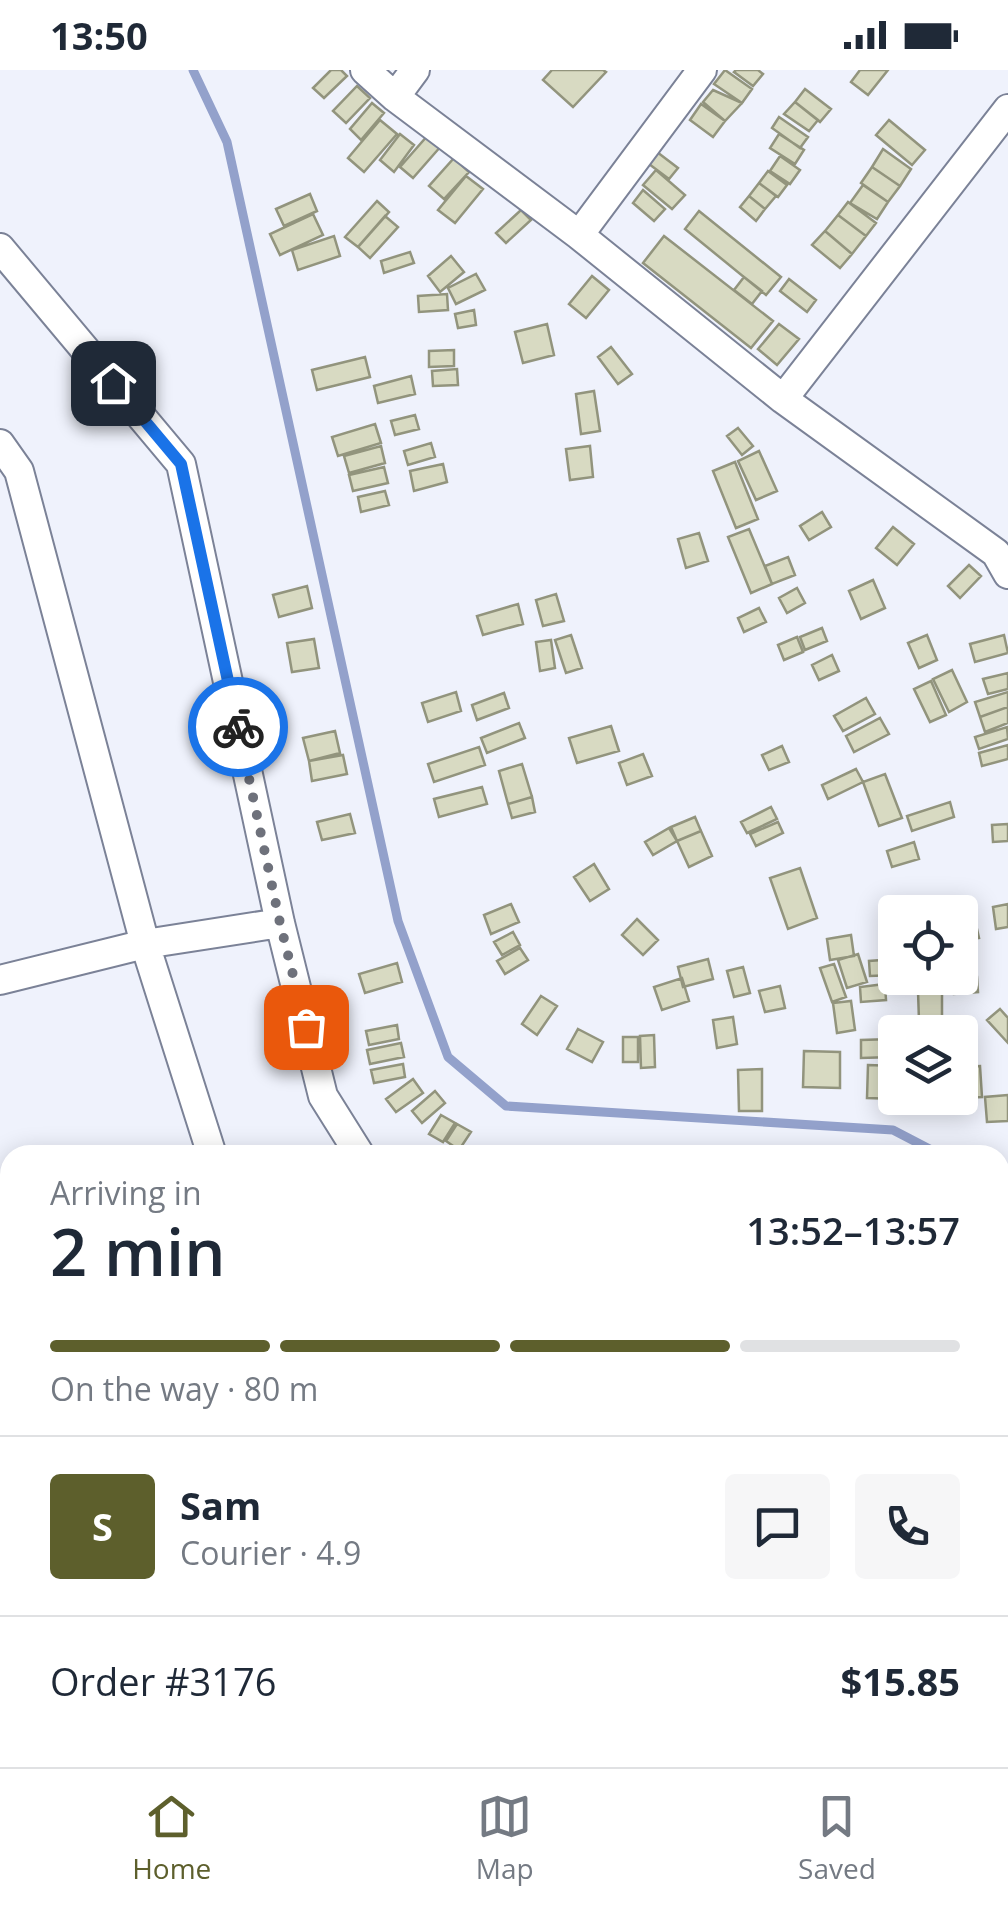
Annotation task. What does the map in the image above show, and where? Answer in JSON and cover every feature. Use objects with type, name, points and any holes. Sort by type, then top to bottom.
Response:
[{"type":"street","points":[[364,70],[783,398],[1004,554]]},
{"type":"street","points":[[395,97],[415,70]]},
{"type":"street","points":[[578,235],[702,70]]},
{"type":"street","points":[[783,398],[1008,109]]},
{"type":"street","points":[[0,248],[181,464],[280,923],[323,1096],[354,1145]]},
{"type":"street","points":[[0,444],[19,472],[145,944],[209,1145]]},
{"type":"street","points":[[0,980],[145,944],[280,923]]},
{"type":"building","points":[[331,70],[341,70],[347,76],[324,98],[313,88]]},
{"type":"building","points":[[552,70],[606,72],[573,107],[543,80]]},
{"type":"building","points":[[725,70],[752,89],[742,103],[714,84]]},
{"type":"building","points":[[736,70],[758,70],[763,74],[753,86]]},
{"type":"building","points":[[860,70],[888,70],[868,95],[851,82]]},
{"type":"building","points":[[357,86],[370,98],[346,123],[333,111]]},
{"type":"building","points":[[805,89],[831,109],[820,122],[795,102]]},
{"type":"building","points":[[713,90],[742,103],[725,121],[703,102]]},
{"type":"building","points":[[795,102],[818,120],[809,131],[784,114]]},
{"type":"building","points":[[372,103],[384,113],[361,140],[350,129]]},
{"type":"building","points":[[701,104],[725,121],[713,137],[690,120]]},
{"type":"building","points":[[779,117],[808,137],[800,148],[772,128]]},
{"type":"building","points":[[380,120],[397,134],[364,172],[348,158]]},
{"type":"building","points":[[889,120],[925,150],[912,165],[876,135]]},
{"type":"building","points":[[400,134],[414,145],[394,172],[380,160]]},
{"type":"building","points":[[429,134],[442,145],[413,178],[400,167]]},
{"type":"building","points":[[779,134],[804,150],[795,164],[770,148]]},
{"type":"building","points":[[883,149],[911,169],[900,186],[872,167]]},
{"type":"building","points":[[657,152],[678,168],[669,179],[649,164]]},
{"type":"building","points":[[780,156],[800,170],[790,184],[770,171]]},
{"type":"building","points":[[454,158],[469,172],[444,199],[429,186]]},
{"type":"building","points":[[872,167],[900,186],[888,202],[861,183]]},
{"type":"building","points":[[656,170],[685,195],[672,209],[643,185]]},
{"type":"building","points":[[768,171],[787,185],[778,197],[759,183]]},
{"type":"building","points":[[466,176],[483,189],[455,223],[438,210]]},
{"type":"building","points":[[759,183],[776,196],[765,209],[749,196]]},
{"type":"building","points":[[863,185],[888,202],[877,219],[850,203]]},
{"type":"building","points":[[643,190],[665,209],[654,221],[633,203]]},
{"type":"building","points":[[310,194],[317,211],[284,226],[276,209]]},
{"type":"building","points":[[749,196],[765,209],[756,221],[740,207]]},
{"type":"building","points":[[377,201],[389,212],[358,247],[345,237]]},
{"type":"building","points":[[848,202],[876,223],[866,236],[838,215]]},
{"type":"building","points":[[521,210],[531,220],[506,243],[496,233]]},
{"type":"building","points":[[699,211],[781,277],[766,295],[685,229]]},
{"type":"building","points":[[313,214],[323,235],[280,255],[270,234]]},
{"type":"building","points":[[838,215],[866,236],[852,254],[825,231]]},
{"type":"building","points":[[385,216],[398,227],[370,258],[358,247]]},
{"type":"building","points":[[825,231],[852,254],[840,268],[812,245]]},
{"type":"building","points":[[334,236],[340,256],[298,270],[292,250]]},
{"type":"building","points":[[664,236],[773,321],[751,348],[643,263]]},
{"type":"building","points":[[410,252],[414,263],[384,273],[381,261]]},
{"type":"building","points":[[451,256],[464,272],[440,292],[428,276]]},
{"type":"building","points":[[476,274],[485,290],[456,304],[448,288]]},
{"type":"building","points":[[592,276],[609,290],[586,318],[569,304]]},
{"type":"building","points":[[744,277],[762,291],[752,304],[734,290]]},
{"type":"building","points":[[789,279],[816,300],[807,312],[780,291]]},
{"type":"building","points":[[447,294],[448,310],[419,312],[418,296]]},
{"type":"building","points":[[474,310],[476,325],[458,328],[455,314]]},
{"type":"building","points":[[547,324],[554,355],[523,363],[515,332]]},
{"type":"building","points":[[779,324],[799,339],[777,365],[758,349]]},
{"type":"building","points":[[611,347],[632,374],[618,384],[598,357]]},
{"type":"building","points":[[454,350],[454,366],[429,367],[429,351]]},
{"type":"building","points":[[365,357],[370,377],[317,390],[312,370]]},
{"type":"building","points":[[457,369],[458,385],[433,386],[432,371]]},
{"type":"building","points":[[411,376],[415,394],[378,403],[374,386]]},
{"type":"building","points":[[594,391],[600,431],[581,434],[576,394]]},
{"type":"building","points":[[415,415],[419,429],[395,435],[391,421]]},
{"type":"building","points":[[375,424],[381,443],[338,456],[332,437]]},
{"type":"building","points":[[738,428],[753,446],[742,455],[727,436]]},
{"type":"building","points":[[431,443],[435,457],[408,465],[404,451]]},
{"type":"building","points":[[381,446],[385,463],[349,473],[344,456]]},
{"type":"building","points":[[590,446],[593,477],[570,480],[566,449]]},
{"type":"building","points":[[759,451],[777,491],[756,500],[738,461]]},
{"type":"building","points":[[735,462],[758,519],[736,528],[713,471]]},
{"type":"building","points":[[443,464],[447,482],[414,491],[410,471]]},
{"type":"building","points":[[384,467],[388,483],[353,491],[349,475]]},
{"type":"building","points":[[385,491],[389,505],[361,512],[358,497]]},
{"type":"building","points":[[822,512],[831,527],[809,540],[800,526]]},
{"type":"building","points":[[893,527],[914,544],[897,565],[876,548]]},
{"type":"building","points":[[749,529],[772,584],[751,593],[728,537]]},
{"type":"building","points":[[699,533],[708,561],[686,568],[678,539]]},
{"type":"building","points":[[788,557],[795,575],[772,584],[765,566]]},
{"type":"building","points":[[969,565],[981,576],[960,598],[948,586]]},
{"type":"building","points":[[873,580],[885,608],[861,619],[849,591]]},
{"type":"building","points":[[307,586],[312,608],[279,617],[273,595]]},
{"type":"building","points":[[797,588],[805,603],[787,613],[779,598]]},
{"type":"building","points":[[556,594],[564,621],[543,626],[536,600]]},
{"type":"building","points":[[518,604],[523,624],[483,635],[477,616]]},
{"type":"building","points":[[759,608],[766,622],[744,632],[738,618]]},
{"type":"building","points":[[822,628],[827,641],[805,650],[800,637]]},
{"type":"building","points":[[571,635],[582,668],[566,673],[555,640]]},
{"type":"building","points":[[927,635],[937,660],[919,668],[908,643]]},
{"type":"building","points":[[1004,635],[1008,653],[975,662],[970,644]]},
{"type":"building","points":[[797,637],[803,652],[784,660],[778,645]]},
{"type":"building","points":[[314,639],[319,668],[292,672],[287,643]]},
{"type":"building","points":[[551,640],[555,668],[540,671],[536,642]]},
{"type":"building","points":[[832,655],[839,671],[819,680],[812,665]]},
{"type":"building","points":[[952,670],[967,702],[949,712],[933,679]]},
{"type":"building","points":[[1008,673],[1008,689],[988,694],[983,679]]},
{"type":"building","points":[[931,681],[946,715],[930,722],[914,689]]},
{"type":"building","points":[[456,692],[461,711],[428,722],[422,703]]},
{"type":"building","points":[[1008,692],[1008,707],[980,717],[975,702]]},
{"type":"building","points":[[504,693],[509,708],[477,720],[472,705]]},
{"type":"building","points":[[866,698],[875,714],[843,731],[834,716]]},
{"type":"building","points":[[1008,707],[1008,723],[985,732],[980,717]]},
{"type":"building","points":[[880,718],[889,734],[854,752],[846,736]]},
{"type":"building","points":[[519,723],[525,738],[487,753],[481,738]]},
{"type":"building","points":[[611,726],[619,751],[577,763],[569,738]]},
{"type":"building","points":[[1007,727],[1008,739],[979,749],[975,737]]},
{"type":"building","points":[[335,731],[340,753],[309,761],[303,738]]},
{"type":"building","points":[[1008,745],[1008,759],[982,766],[979,753]]},
{"type":"building","points":[[782,746],[789,762],[769,770],[762,755]]},
{"type":"building","points":[[479,747],[485,765],[434,782],[428,764]]},
{"type":"building","points":[[643,754],[652,776],[627,785],[619,763]]},
{"type":"building","points":[[343,755],[347,774],[312,781],[309,761]]},
{"type":"building","points":[[522,764],[532,797],[508,804],[499,771]]},
{"type":"building","points":[[856,769],[863,782],[828,799],[822,785]]},
{"type":"building","points":[[885,774],[902,818],[879,826],[863,782]]},
{"type":"building","points":[[482,787],[487,804],[439,817],[434,799]]},
{"type":"building","points":[[532,797],[535,812],[512,818],[508,804]]},
{"type":"building","points":[[950,802],[954,817],[912,831],[907,816]]},
{"type":"building","points":[[771,807],[777,819],[747,833],[741,822]]},
{"type":"building","points":[[350,814],[355,833],[322,840],[317,822]]},
{"type":"building","points":[[695,817],[701,831],[677,841],[671,827]]},
{"type":"building","points":[[778,822],[783,833],[756,846],[750,834]]},
{"type":"building","points":[[1008,824],[1008,841],[993,842],[992,825]]},
{"type":"building","points":[[669,828],[677,841],[653,855],[645,842]]},
{"type":"building","points":[[701,831],[712,856],[689,867],[677,841]]},
{"type":"building","points":[[914,842],[919,859],[892,867],[887,851]]},
{"type":"building","points":[[594,864],[609,889],[590,901],[574,877]]},
{"type":"building","points":[[800,868],[817,918],[788,929],[770,878]]},
{"type":"building","points":[[511,904],[519,922],[491,934],[484,915]]},
{"type":"building","points":[[1008,904],[1008,927],[996,929],[993,907]]},
{"type":"building","points":[[637,919],[658,940],[643,955],[622,935]]},
{"type":"building","points":[[513,932],[520,945],[502,955],[494,942]]},
{"type":"building","points":[[851,935],[854,956],[830,960],[827,939]]},
{"type":"building","points":[[520,948],[528,960],[505,974],[497,961]]},
{"type":"building","points":[[858,954],[867,982],[847,988],[838,960]]},
{"type":"building","points":[[708,959],[713,979],[683,987],[678,967]]},
{"type":"building","points":[[708,959],[713,979],[683,987],[678,967]]},
{"type":"building","points":[[878,960],[878,976],[870,976],[869,961]]},
{"type":"building","points":[[397,963],[402,982],[365,993],[359,974]]},
{"type":"building","points":[[834,964],[846,997],[832,1002],[820,968]]},
{"type":"building","points":[[743,967],[750,993],[734,997],[727,971]]},
{"type":"building","points":[[682,978],[689,1001],[662,1010],[654,987]]},
{"type":"building","points":[[878,985],[878,995],[886,995],[886,1000],[861,1002],[860,987]]},
{"type":"building","points":[[780,986],[785,1008],[765,1012],[759,991]]},
{"type":"building","points":[[918,995],[942,995],[942,1015],[919,1015]]},
{"type":"building","points":[[541,996],[557,1006],[537,1035],[522,1024]]},
{"type":"building","points":[[851,1001],[855,1030],[837,1033],[833,1003]]},
{"type":"building","points":[[1000,1009],[1008,1018],[1008,1043],[987,1020]]},
{"type":"building","points":[[733,1017],[737,1044],[717,1048],[713,1020]]},
{"type":"building","points":[[397,1025],[399,1039],[369,1045],[366,1031]]},
{"type":"building","points":[[578,1029],[603,1042],[592,1062],[567,1049]]},
{"type":"building","points":[[654,1035],[655,1067],[641,1068],[640,1036]]},
{"type":"building","points":[[623,1037],[638,1037],[638,1062],[623,1062]]},
{"type":"building","points":[[878,1039],[878,1057],[861,1058],[861,1040]]},
{"type":"building","points":[[401,1043],[404,1057],[370,1064],[367,1050]]},
{"type":"building","points":[[804,1051],[840,1052],[840,1088],[803,1087]]},
{"type":"building","points":[[403,1064],[405,1077],[374,1083],[371,1070]]},
{"type":"building","points":[[868,1065],[878,1065],[878,1098],[867,1098]]},
{"type":"building","points":[[980,1066],[982,1097],[978,1097]]},
{"type":"building","points":[[762,1069],[762,1111],[739,1111],[738,1070]]},
{"type":"building","points":[[413,1079],[423,1093],[396,1112],[386,1099]]},
{"type":"building","points":[[435,1091],[445,1103],[422,1123],[412,1111]]},
{"type":"building","points":[[1008,1095],[1008,1121],[987,1122],[985,1097]]},
{"type":"building","points":[[441,1115],[455,1123],[443,1142],[429,1134]]},
{"type":"building","points":[[457,1124],[471,1132],[462,1145],[446,1141]]},
{"type":"waterway","points":[[193,70],[227,142],[398,921],[448,1057],[506,1106],[893,1130],[922,1145]]},
{"type":"way so far","points":[[238,727],[306,1027]]},
{"type":"route","points":[[113,383],[181,464],[238,727]]}]
